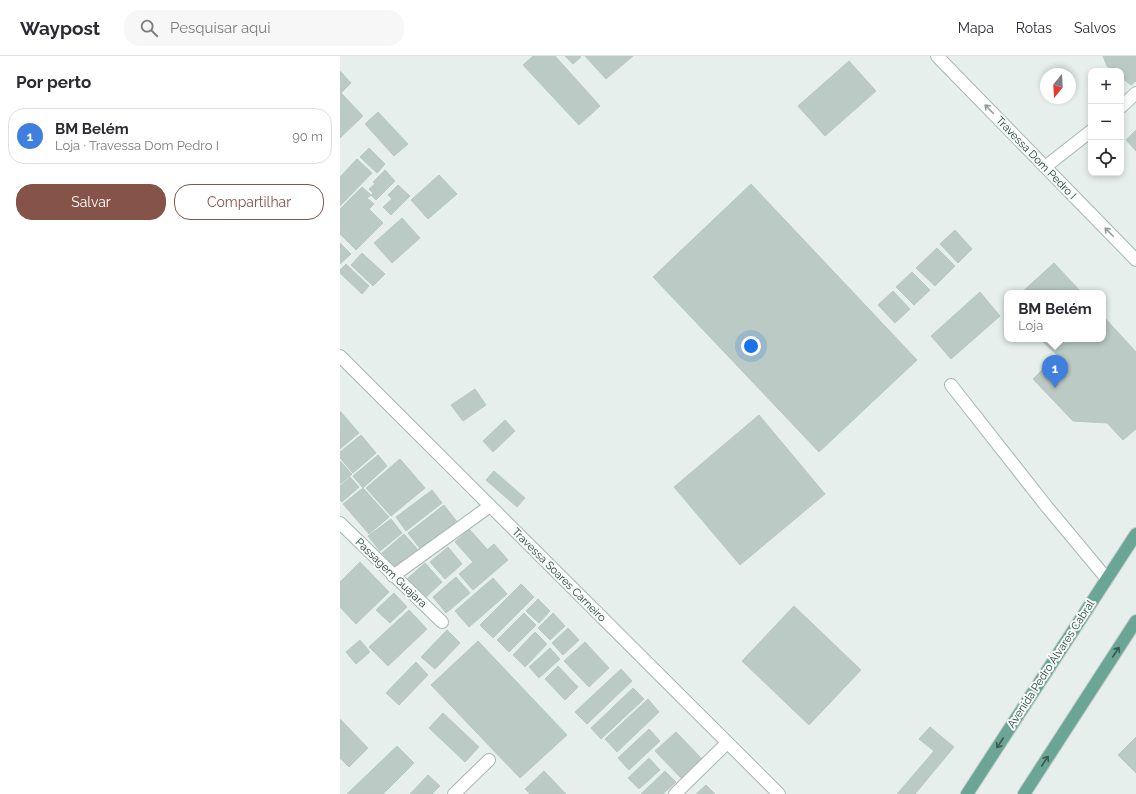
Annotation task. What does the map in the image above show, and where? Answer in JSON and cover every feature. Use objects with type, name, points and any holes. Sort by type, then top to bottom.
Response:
[{"type":"main road","name":"Avenida Pedro Álvares Cabral","points":[[966,794],[1136,534]]},
{"type":"main road","points":[[1024,794],[1136,621]]},
{"type":"street","name":"Travessa Dom Pedro I","points":[[937,56],[1136,260]]},
{"type":"street","points":[[1123,104],[1136,93]]},
{"type":"street","points":[[1045,167],[1088,133]]},
{"type":"street","name":"Travessa Soares Carneiro","points":[[340,356],[778,794]]},
{"type":"street","points":[[951,385],[1047,507],[1107,579]]},
{"type":"street","points":[[393,576],[490,506]]},
{"type":"street","name":"Passagem Guajara","points":[[340,523],[442,622]]},
{"type":"street","points":[[675,794],[727,743]]},
{"type":"street","points":[[454,794],[489,760]]},
{"type":"building","points":[[533,56],[555,56],[600,106],[579,125],[523,65]]},
{"type":"building","points":[[565,56],[579,56],[581,57],[573,64]]},
{"type":"building","points":[[585,56],[633,56],[606,79]]},
{"type":"building","points":[[1103,56],[1136,56],[1136,81],[1131,85],[1124,79],[1124,68],[1109,68]]},
{"type":"building","points":[[849,61],[876,91],[825,136],[798,106]]},
{"type":"building","points":[[340,71],[351,83],[341,93],[363,116],[340,138]]},
{"type":"building","points":[[378,112],[408,144],[394,156],[365,124]]},
{"type":"building","points":[[1136,130],[1136,151],[1126,140]]},
{"type":"building","points":[[369,148],[385,164],[377,173],[360,157]]},
{"type":"building","points":[[357,159],[372,173],[340,206],[340,177]]},
{"type":"building","points":[[385,170],[395,181],[376,200],[371,195],[373,193],[369,189],[375,184],[373,182]]},
{"type":"building","points":[[439,175],[457,194],[428,219],[411,200]]},
{"type":"building","points":[[751,184],[917,360],[819,452],[653,277]]},
{"type":"building","points":[[398,185],[410,196],[391,215],[383,207],[392,199],[388,195]]},
{"type":"building","points":[[362,187],[371,195],[367,198],[374,204],[369,209],[383,223],[356,250],[340,234],[340,209]]},
{"type":"building","points":[[402,218],[420,238],[392,263],[374,243]]},
{"type":"building","points":[[955,230],[972,249],[958,263],[940,244]]},
{"type":"building","points":[[340,243],[351,254],[340,264]]},
{"type":"building","points":[[937,248],[955,266],[935,286],[916,268]]},
{"type":"building","points":[[362,253],[385,274],[373,286],[351,265]]},
{"type":"building","points":[[1054,263],[1079,290],[1024,290]]},
{"type":"building","points":[[346,264],[369,286],[362,294],[340,273],[340,270]]},
{"type":"building","points":[[912,272],[930,290],[914,305],[896,287]]},
{"type":"building","points":[[893,291],[910,309],[895,323],[878,305]]},
{"type":"building","points":[[980,292],[1000,316],[951,359],[931,336]]},
{"type":"building","points":[[1106,319],[1136,352],[1136,429],[1123,440],[1107,423],[1073,421],[1033,379],[1057,355],[1043,342],[1106,342]]},
{"type":"building","points":[[475,389],[486,405],[463,421],[451,405]]},
{"type":"building","points":[[340,411],[359,433],[340,449]]},
{"type":"building","points":[[759,415],[825,494],[740,565],[674,487]]},
{"type":"building","points":[[505,420],[515,431],[493,452],[483,441]]},
{"type":"building","points":[[361,435],[376,453],[353,473],[340,458],[340,452]]},
{"type":"building","points":[[378,455],[387,466],[363,488],[353,476]]},
{"type":"building","points":[[400,459],[425,488],[391,516],[366,488]]},
{"type":"building","points":[[340,461],[352,474],[340,484]]},
{"type":"building","points":[[494,471],[525,498],[517,507],[486,480]]},
{"type":"building","points":[[350,477],[359,487],[342,502],[340,500],[340,486]]},
{"type":"building","points":[[363,488],[389,517],[369,534],[343,504]]},
{"type":"building","points":[[432,490],[442,503],[406,531],[396,517]]},
{"type":"building","points":[[444,505],[458,523],[422,551],[408,533]]},
{"type":"building","points":[[391,519],[402,533],[380,551],[368,536]]},
{"type":"building","points":[[469,529],[487,549],[473,562],[455,542]]},
{"type":"building","points":[[404,534],[418,550],[396,569],[382,553]]},
{"type":"building","points":[[494,544],[508,560],[473,590],[459,574]]},
{"type":"building","points":[[448,547],[462,564],[445,579],[430,562]]},
{"type":"building","points":[[360,562],[389,592],[356,624],[340,607],[340,582]]},
{"type":"building","points":[[425,563],[442,582],[425,598],[407,579]]},
{"type":"building","points":[[456,577],[470,593],[446,613],[433,597]]},
{"type":"building","points":[[493,578],[507,594],[469,627],[455,611]]},
{"type":"building","points":[[521,584],[534,597],[493,638],[480,625]]},
{"type":"building","points":[[394,593],[407,607],[390,623],[376,610]]},
{"type":"building","points":[[538,599],[550,611],[539,623],[526,611]]},
{"type":"building","points":[[794,606],[861,670],[809,725],[742,661]]},
{"type":"building","points":[[409,610],[427,629],[388,666],[369,647]]},
{"type":"building","points":[[524,613],[536,625],[509,652],[497,640]]},
{"type":"building","points":[[553,613],[565,626],[550,640],[538,628]]},
{"type":"building","points":[[568,628],[579,640],[563,655],[552,643]]},
{"type":"building","points":[[447,630],[460,643],[435,669],[421,657]]},
{"type":"building","points":[[535,632],[547,644],[525,667],[513,655]]},
{"type":"building","points":[[360,640],[370,652],[356,664],[346,652]]},
{"type":"building","points":[[478,641],[567,735],[520,778],[431,685]]},
{"type":"building","points":[[585,642],[609,668],[589,687],[564,661]]},
{"type":"building","points":[[550,648],[560,659],[539,678],[529,667]]},
{"type":"building","points":[[416,662],[428,675],[399,705],[386,693]]},
{"type":"building","points":[[558,666],[578,687],[565,700],[545,679]]},
{"type":"building","points":[[621,669],[632,681],[587,724],[575,712]]},
{"type":"building","points":[[633,688],[644,699],[601,739],[591,728]]},
{"type":"building","points":[[648,699],[659,712],[617,752],[605,739]]},
{"type":"building","points":[[443,713],[479,747],[465,762],[429,728]]},
{"type":"building","points":[[340,719],[368,748],[349,767],[340,758]]},
{"type":"building","points":[[930,727],[954,747],[915,794],[897,794],[934,751],[919,739]]},
{"type":"building","points":[[649,729],[660,741],[629,770],[618,758]]},
{"type":"building","points":[[676,732],[702,759],[681,778],[655,751]]},
{"type":"building","points":[[1136,737],[1136,773],[1118,755]]},
{"type":"building","points":[[397,746],[414,763],[383,794],[347,794]]},
{"type":"building","points":[[649,758],[660,770],[639,789],[628,778]]},
{"type":"building","points":[[544,771],[566,794],[530,794],[525,789]]},
{"type":"building","points":[[665,771],[676,782],[663,794],[641,794]]},
{"type":"building","points":[[428,775],[440,786],[432,794],[410,794]]},
{"type":"building","points":[[706,785],[715,794],[696,794]]},
{"type":"place","name":"BM Belém","points":[[1055,388]]}]
